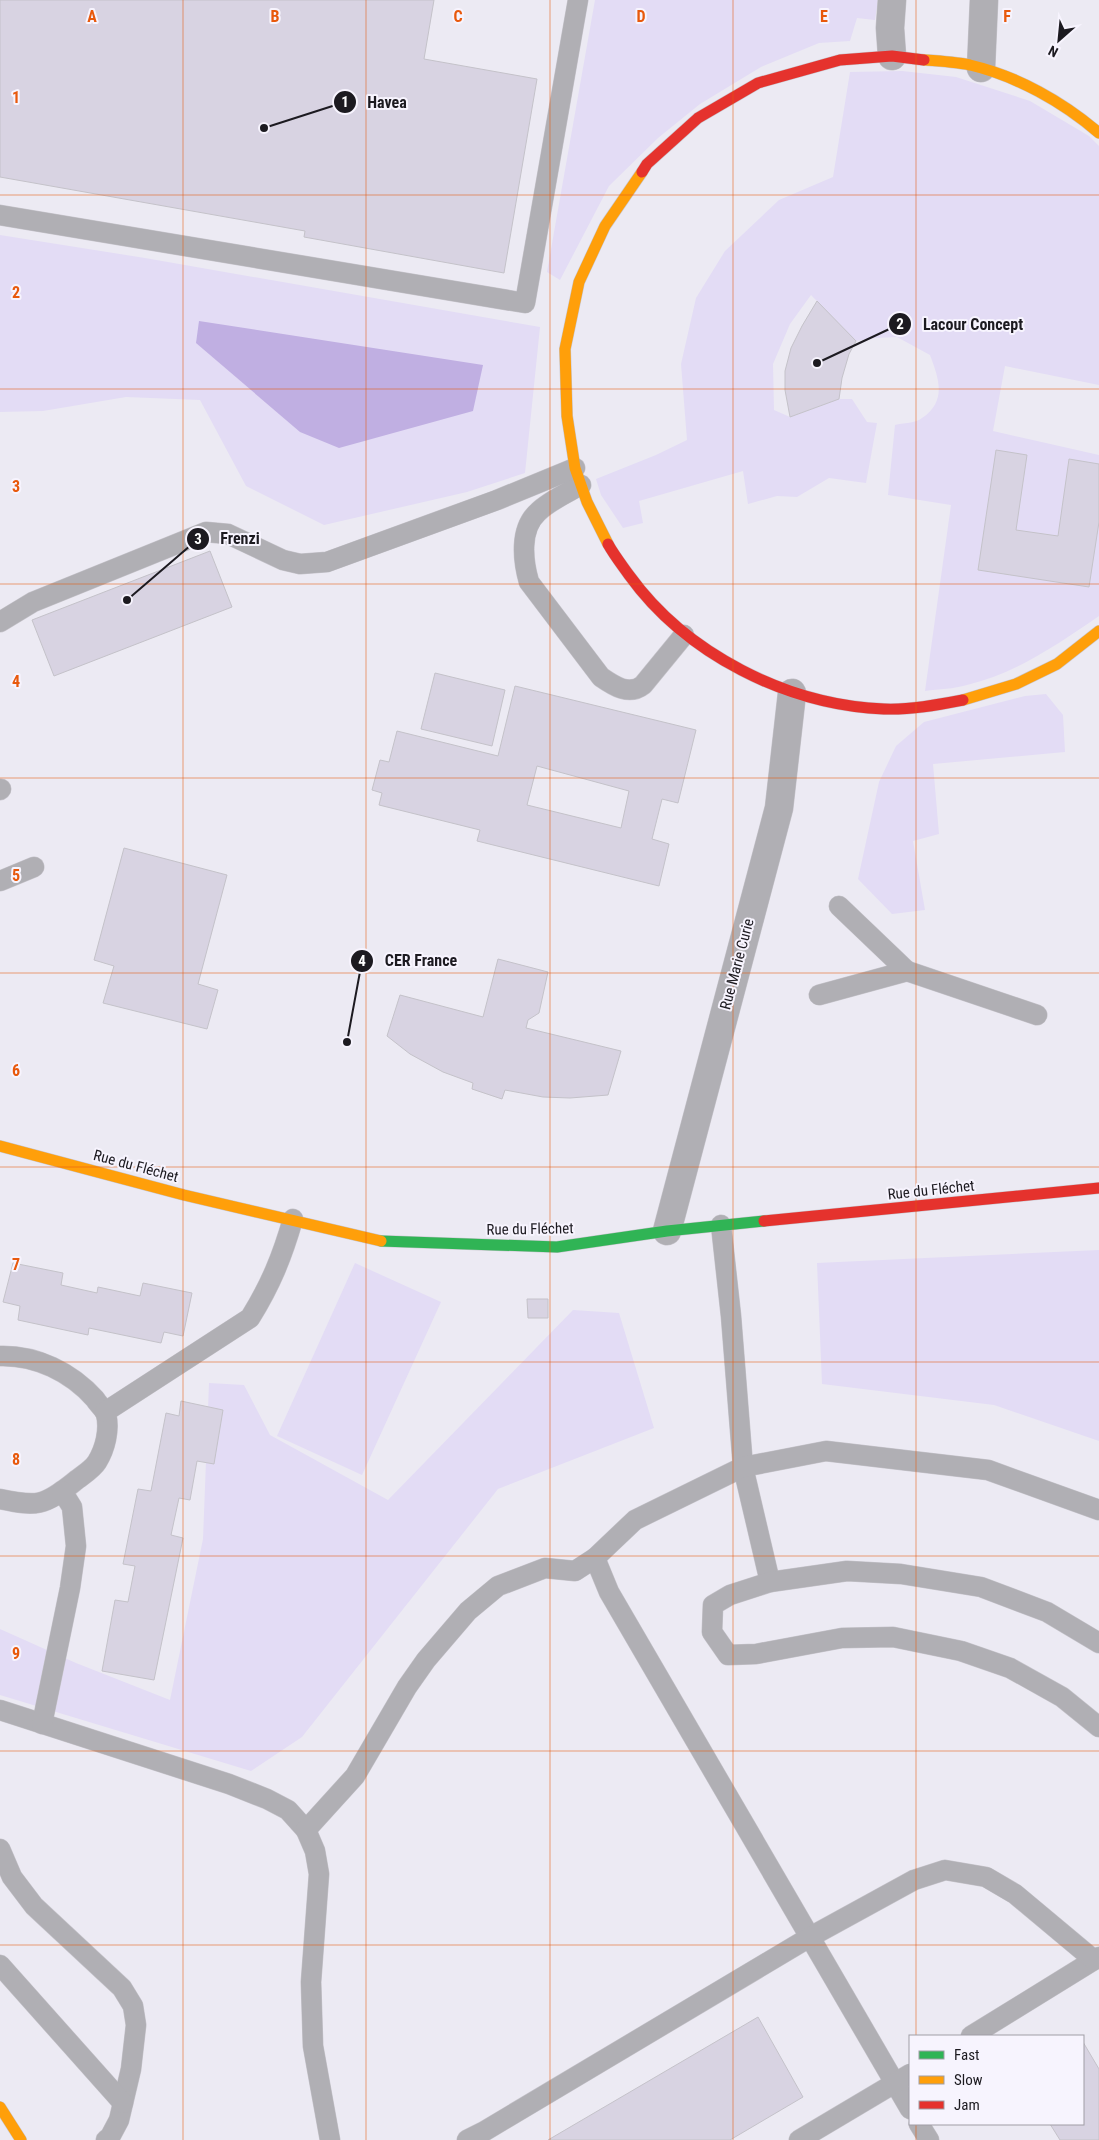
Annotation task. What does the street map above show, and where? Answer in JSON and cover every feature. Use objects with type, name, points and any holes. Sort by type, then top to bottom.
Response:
[{"type":"main road","points":[[1099,133],[1074,112],[1004,75],[968,65],[892,56],[840,60],[758,83],[698,118],[647,164],[605,226],[579,282],[566,349],[567,416],[578,477],[586,502],[611,550],[644,596],[684,635],[716,658],[792,693],[838,704],[884,709],[929,707],[973,698],[1016,684],[1057,664],[1099,631]]},
{"type":"main road","name":"Rue du Fléchet","points":[[0,1146],[184,1195],[383,1242],[556,1247],[667,1231],[1099,1188]]},
{"type":"main road","points":[[0,2107],[21,2140]]},
{"type":"street","points":[[892,0],[890,28],[892,56]]},
{"type":"street","points":[[981,68],[984,0]]},
{"type":"street","name":"Rue Marie Curie","points":[[667,1231],[779,808],[792,693]]},
{"type":"lane","points":[[0,215],[525,303],[578,0]]},
{"type":"lane","points":[[0,622],[33,602],[206,532],[228,534],[283,560],[300,564],[327,562],[497,500],[578,477]]},
{"type":"lane","points":[[578,477],[537,512],[527,528],[524,566],[529,582],[601,677],[614,686],[627,690],[636,690],[661,664],[684,635]]},
{"type":"lane","points":[[0,881],[34,867]]},
{"type":"lane","points":[[839,906],[907,971],[1037,1015]]},
{"type":"lane","points":[[819,995],[907,971]]},
{"type":"lane","points":[[105,1412],[250,1318],[280,1263],[293,1220]]},
{"type":"lane","points":[[721,1226],[731,1316],[743,1467],[770,1582]]},
{"type":"lane","points":[[0,1356],[22,1358],[63,1371],[86,1390],[105,1412],[108,1422],[106,1443],[96,1464],[57,1496],[38,1504],[0,1498]]},
{"type":"lane","points":[[306,1830],[355,1776],[407,1687],[426,1660],[468,1612],[498,1586],[545,1568],[575,1572],[595,1558],[635,1520],[743,1467],[826,1451],[889,1457],[988,1470],[1099,1510]]},
{"type":"lane","points":[[42,1724],[70,1588],[76,1546],[72,1507],[62,1491]]},
{"type":"lane","points":[[595,1558],[613,1600],[810,1937],[903,2079],[909,2105]]},
{"type":"lane","points":[[1099,1643],[1047,1612],[981,1587],[901,1574],[847,1571],[770,1582],[730,1595],[713,1605],[712,1632],[728,1655],[756,1654],[842,1638],[892,1637],[961,1651],[1010,1668],[1062,1697],[1099,1727]]},
{"type":"lane","points":[[0,1710],[267,1799],[288,1810],[306,1830],[315,1851],[320,1874],[311,1982],[313,2046],[330,2140]]},
{"type":"lane","points":[[0,1849],[12,1877],[34,1906],[122,1988],[133,2006],[136,2025],[131,2069],[118,2120],[110,2137],[106,2140]]},
{"type":"lane","points":[[467,2140],[810,1937],[914,1880],[945,1870],[986,1877],[1015,1894],[1097,1959],[973,2035]]},
{"type":"lane","points":[[0,1965],[123,2104]]},
{"type":"lane","points":[[799,2140],[903,2079]]},
{"type":"lane","points":[[920,2125],[929,2140]]},
{"type":"shaded area","points":[[595,0],[878,0],[875,20],[857,18],[850,41],[819,43],[761,67],[700,104],[658,138],[609,186],[560,280],[547,272]]},
{"type":"shaded area","points":[[902,71],[956,77],[1030,101],[1089,136],[1099,146],[1099,385],[1005,366],[993,431],[1099,455],[1099,616],[1036,656],[1003,673],[962,686],[925,691],[951,505],[888,495],[895,425],[919,420],[930,411],[938,397],[938,381],[930,355],[897,337],[856,341],[811,295],[790,324],[773,364],[774,410],[790,417],[839,399],[852,399],[867,422],[877,423],[866,483],[829,478],[797,497],[777,496],[748,504],[743,471],[639,501],[643,523],[623,528],[601,495],[596,479],[656,455],[687,440],[681,364],[696,298],[725,251],[779,200],[833,177],[850,72]]},
{"type":"shaded area","points":[[0,235],[145,258],[540,327],[525,473],[467,492],[324,525],[246,486],[200,400],[126,397],[43,411],[0,412]]},
{"type":"shaded area","points":[[199,321],[483,365],[473,411],[339,448],[300,432],[196,343]]},
{"type":"shaded area","points":[[1046,694],[1063,715],[1065,752],[933,764],[939,834],[913,841],[925,910],[892,914],[858,879],[879,782],[896,746],[924,722],[1025,696]]},
{"type":"shaded area","points":[[1099,1250],[1099,1441],[994,1405],[822,1384],[817,1263]]},
{"type":"shaded area","points":[[355,1263],[441,1302],[362,1475],[277,1436]]},
{"type":"shaded area","points":[[573,1310],[619,1313],[654,1428],[498,1489],[302,1737],[251,1771],[0,1695],[0,1629],[76,1663],[170,1700],[203,1539],[209,1383],[244,1385],[270,1435],[388,1500]]},
{"type":"building","points":[[0,0],[434,0],[424,59],[537,79],[504,273],[304,237],[305,231],[0,177]]},
{"type":"building","points":[[817,301],[856,341],[849,354],[842,378],[839,399],[790,417],[785,390],[785,371],[791,348]]},
{"type":"building","points":[[996,450],[1027,455],[1016,530],[1058,536],[1069,459],[1099,464],[1099,522],[1089,587],[978,570]]},
{"type":"building","points":[[210,551],[232,607],[54,676],[32,620]]},
{"type":"building","points":[[435,673],[505,690],[492,746],[421,729]]},
{"type":"building","points":[[515,686],[696,730],[678,803],[662,799],[652,839],[669,844],[659,886],[477,841],[480,830],[379,805],[382,793],[372,790],[380,760],[389,762],[397,731],[498,756]],"holes":[[[537,766],[629,791],[621,828],[527,805]]]},
{"type":"building","points":[[124,848],[227,875],[198,984],[218,990],[207,1029],[103,1003],[114,966],[94,960]]},
{"type":"building","points":[[498,959],[548,972],[539,1013],[528,1020],[526,1028],[621,1051],[608,1095],[570,1098],[543,1097],[505,1090],[502,1099],[472,1089],[473,1083],[443,1072],[410,1054],[387,1036],[400,995],[483,1017]]},
{"type":"building","points":[[13,1263],[63,1273],[61,1285],[97,1293],[98,1287],[140,1296],[143,1283],[192,1293],[183,1336],[164,1332],[161,1343],[89,1328],[88,1335],[18,1320],[20,1306],[3,1302]]},
{"type":"building","points":[[527,1299],[548,1299],[548,1318],[528,1318]]},
{"type":"building","points":[[181,1401],[223,1410],[214,1464],[197,1461],[190,1500],[179,1498],[171,1535],[183,1538],[154,1680],[102,1671],[115,1600],[128,1602],[135,1566],[123,1564],[138,1489],[151,1491],[166,1413],[179,1416]]},
{"type":"building","points":[[758,2017],[803,2097],[730,2140],[548,2140]]},
{"type":"building","points":[[1084,2044],[1099,2069],[1099,2140],[1060,2140],[1051,2125],[1084,2125]]},
{"type":"traffic: fast","points":[[381,1241],[557,1247],[667,1231],[764,1221]]},
{"type":"traffic: slow","points":[[924,60],[970,65],[1022,83],[1055,101],[1099,133]]},
{"type":"traffic: slow","points":[[608,544],[587,502],[575,468],[567,416],[565,349],[579,282],[605,226],[642,172]]},
{"type":"traffic: slow","points":[[963,700],[1016,684],[1057,664],[1099,631]]},
{"type":"traffic: slow","points":[[0,1146],[184,1195],[381,1241]]},
{"type":"traffic: slow","points":[[0,2107],[21,2140]]},
{"type":"traffic: jam","points":[[642,172],[647,164],[698,118],[758,83],[840,60],[892,56],[924,60]]},
{"type":"traffic: jam","points":[[608,544],[629,575],[652,603],[679,629],[709,651],[742,670],[776,686],[811,697],[848,705],[884,709],[914,708],[963,700]]},
{"type":"traffic: jam","points":[[764,1221],[1099,1188]]},
{"type":"place","name":"Havea","points":[[264,128]]},
{"type":"place","name":"Lacour Concept","points":[[817,363]]},
{"type":"place","name":"Frenzi","points":[[127,600]]},
{"type":"place","name":"CER France","points":[[347,1042]]}]
